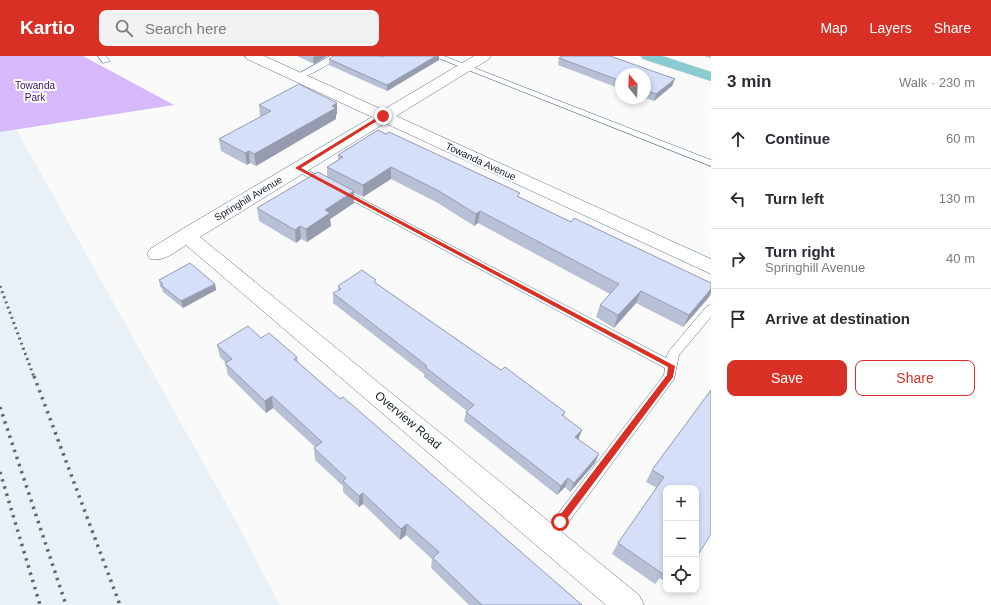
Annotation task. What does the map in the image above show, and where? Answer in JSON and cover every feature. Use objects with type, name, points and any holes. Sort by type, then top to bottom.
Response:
[{"type":"main road","points":[[648,56],[711,77]]},
{"type":"street","name":"Towanda Avenue","points":[[252,56],[711,267]]},
{"type":"street","name":"Springhill Avenue","points":[[157,254],[186,235],[484,56]]},
{"type":"street","name":"Overview Road","points":[[186,235],[629,605]]},
{"type":"lane","points":[[297,76],[320,66],[335,56]]},
{"type":"lane","points":[[437,56],[711,163]]},
{"type":"lane","points":[[298,168],[671,366]]},
{"type":"lane","points":[[549,538],[670,376],[672,354],[711,309]]},
{"type":"shaded area","points":[[16,129],[232,514],[280,605],[0,605],[0,132]]},
{"type":"green space","name":"Towanda Park","points":[[0,56],[83,56],[174,105],[0,132]]},
{"type":"building","points":[[333,56],[436,56],[387,85],[329,59]]},
{"type":"building","points":[[562,56],[610,56],[644,68],[615,68],[615,79],[559,58]]},
{"type":"building","points":[[651,71],[675,79],[656,94],[651,92]]},
{"type":"building","points":[[299,84],[337,103],[332,106],[336,108],[254,154],[249,151],[245,153],[219,139],[271,111],[259,105]]},
{"type":"building","points":[[378,130],[386,134],[389,132],[520,193],[517,196],[571,222],[574,218],[711,283],[711,289],[689,315],[641,291],[618,315],[600,305],[619,284],[480,211],[476,214],[439,191],[391,167],[363,185],[327,167],[343,157],[338,155]]},
{"type":"building","points":[[318,172],[354,191],[325,210],[330,213],[306,229],[300,226],[295,230],[257,208]]},
{"type":"building","points":[[190,263],[215,284],[181,301],[161,285],[163,284],[159,280]]},
{"type":"building","points":[[362,270],[376,280],[374,282],[501,370],[505,367],[565,412],[562,415],[582,430],[575,437],[599,454],[574,483],[568,478],[561,486],[466,412],[474,405],[425,367],[427,366],[333,293],[341,289],[338,286]]},
{"type":"building","points":[[248,326],[261,338],[269,333],[297,357],[294,359],[340,399],[343,397],[582,605],[482,605],[433,558],[439,552],[407,524],[401,529],[363,493],[359,496],[343,481],[346,478],[314,448],[322,442],[272,396],[265,401],[225,363],[232,359],[217,345]]},
{"type":"building","points":[[711,390],[711,534],[699,553],[699,485],[663,485],[663,574],[618,543],[664,477],[652,470]]},
{"type":"railway","points":[[0,286],[34,377]]},
{"type":"railway","points":[[34,376],[120,605]]},
{"type":"railway","points":[[0,407],[66,605]]},
{"type":"railway","points":[[0,472],[40,605]]},
{"type":"route","points":[[383,116],[298,168],[671,366],[670,376],[560,522]]}]
